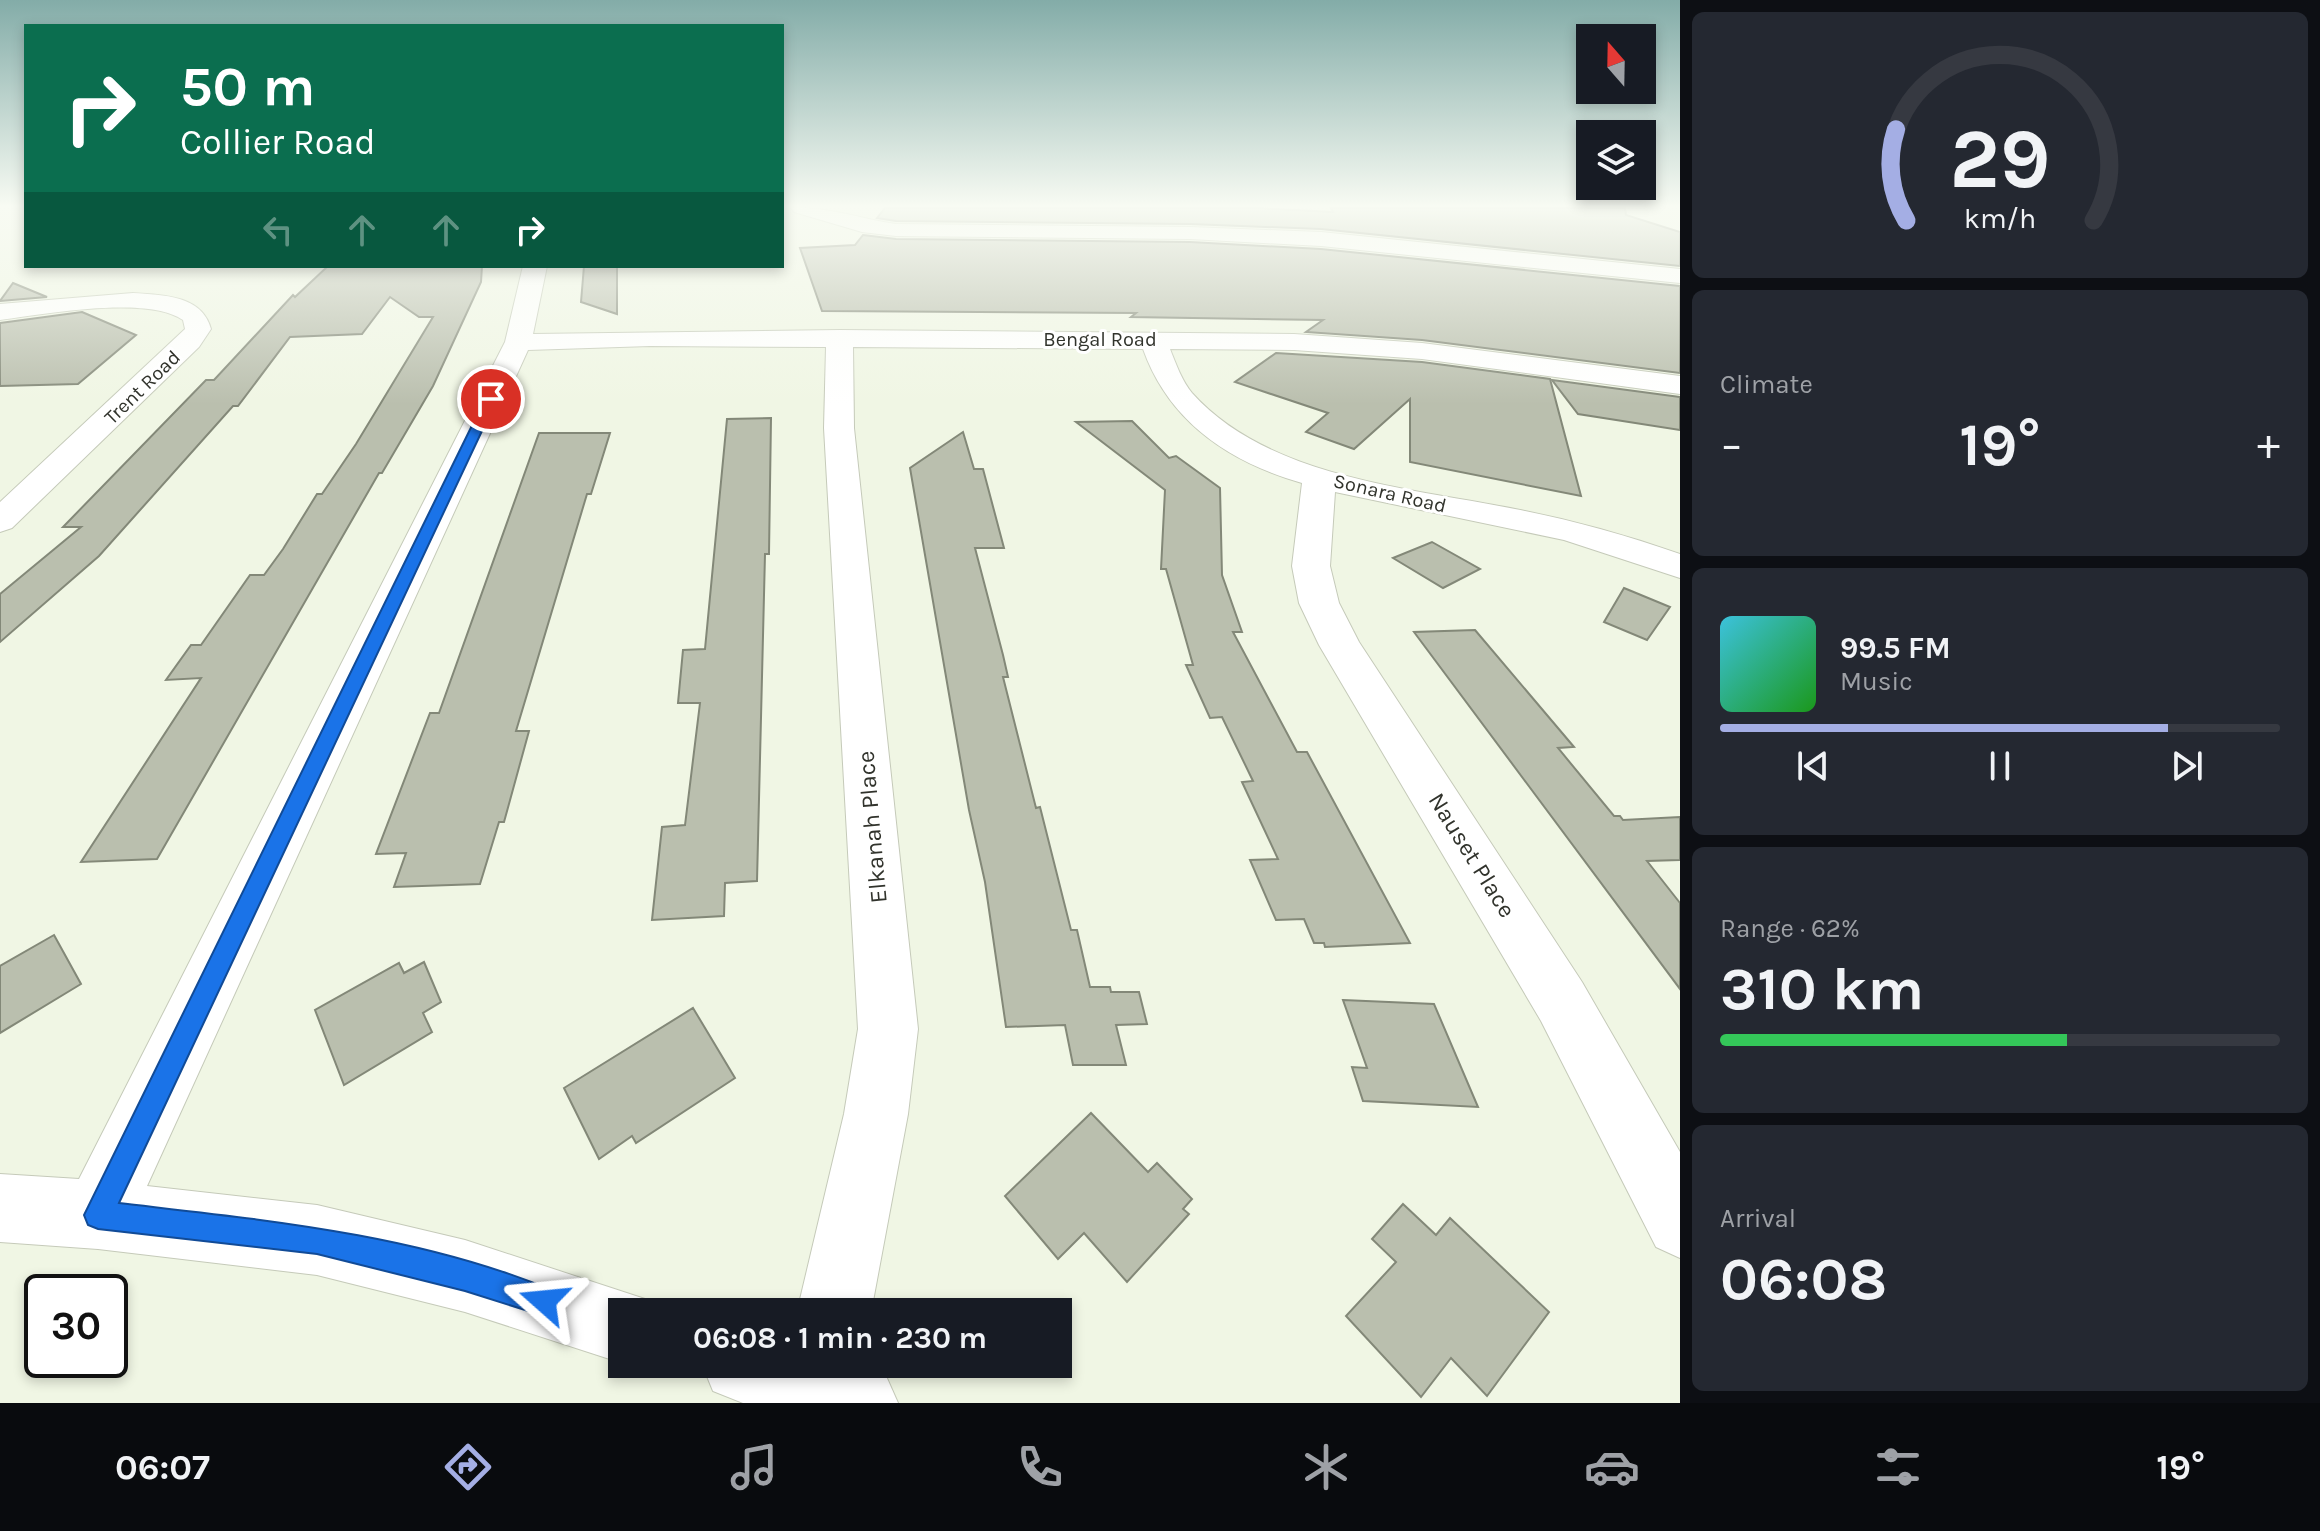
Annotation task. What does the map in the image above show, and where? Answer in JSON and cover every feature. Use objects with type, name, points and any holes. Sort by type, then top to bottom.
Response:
[{"type":"street","points":[[98,1215],[518,342],[533,273]]},
{"type":"street","points":[[1659,273],[1680,276]]},
{"type":"street","name":"Trent Road","points":[[0,312],[82,303],[143,301],[185,309],[195,317],[198,329],[190,341],[0,521]]},
{"type":"street","name":"Bengal Road","points":[[518,342],[650,338],[1294,342],[1422,351],[1680,385]]},
{"type":"street","name":"Elkanah Place","points":[[837,1298],[876,1114],[888,1029],[839,428],[840,338]]},
{"type":"street","name":"Sonara Road","points":[[1153,339],[1169,380],[1183,400],[1207,423],[1271,460],[1376,492],[1559,528],[1680,567]]},
{"type":"street","name":"Nauset Place","points":[[1319,477],[1311,566],[1319,603],[1340,645],[1563,999],[1638,1134],[1680,1223]]},
{"type":"street","points":[[0,1208],[98,1215],[317,1240],[465,1276],[608,1322]]},
{"type":"street","points":[[802,1378],[833,1385]]},
{"type":"building","points":[[320,273],[482,273],[481,282],[433,386],[382,473],[379,473],[157,859],[81,862],[201,678],[166,680],[191,645],[201,645],[250,575],[264,575],[317,494],[322,494],[356,444],[433,317],[419,317],[390,297],[362,334],[290,337],[238,406],[233,406],[99,556],[0,642],[0,594],[81,527],[63,527],[206,380],[214,380],[293,295],[295,297]]},
{"type":"building","points":[[583,273],[617,273],[617,314],[581,302]]},
{"type":"building","points":[[809,273],[1558,273],[1680,286],[1680,373],[1422,340],[1306,332],[1323,320],[1131,317],[1136,313],[822,311]]},
{"type":"building","points":[[13,283],[47,297],[0,301]]},
{"type":"building","points":[[82,312],[136,335],[78,384],[0,386],[0,323]]},
{"type":"building","points":[[1276,353],[1422,362],[1550,379],[1581,496],[1410,462],[1410,399],[1354,449],[1306,432],[1328,413],[1235,382]]},
{"type":"building","points":[[1552,380],[1680,397],[1680,430],[1578,414]]},
{"type":"building","points":[[771,418],[757,881],[725,883],[724,916],[652,920],[662,827],[685,825],[700,703],[678,703],[683,650],[705,649],[727,419]]},
{"type":"building","points":[[1132,421],[1169,458],[1176,456],[1220,488],[1222,575],[1242,632],[1233,632],[1297,752],[1307,752],[1410,943],[1325,947],[1324,943],[1314,943],[1304,919],[1276,920],[1250,860],[1278,859],[1242,782],[1253,781],[1222,717],[1210,718],[1186,665],[1193,665],[1166,569],[1161,569],[1165,490],[1076,422]]},
{"type":"building","points":[[963,432],[974,469],[983,469],[1004,548],[975,548],[1008,677],[1003,677],[1071,930],[1077,930],[1090,987],[1110,987],[1111,992],[1139,992],[1147,1024],[1116,1025],[1126,1065],[1073,1065],[1065,1025],[1006,1027],[985,882],[969,810],[910,468]]},
{"type":"building","points":[[539,433],[610,433],[591,494],[587,494],[516,731],[529,731],[504,822],[499,822],[480,884],[394,887],[406,853],[376,854],[430,713],[439,713]]},
{"type":"building","points":[[1432,542],[1480,569],[1443,588],[1393,558]]},
{"type":"building","points":[[1624,588],[1670,607],[1647,640],[1604,622]]},
{"type":"building","points":[[1475,630],[1574,747],[1558,748],[1614,816],[1620,816],[1623,820],[1680,817],[1680,860],[1647,861],[1680,903],[1680,989],[1414,632]]},
{"type":"building","points":[[54,935],[81,984],[0,1033],[0,966]]},
{"type":"building","points":[[424,962],[441,1002],[423,1013],[432,1032],[344,1085],[315,1010],[399,963],[404,973]]},
{"type":"building","points":[[1343,1000],[1434,1004],[1478,1107],[1363,1101],[1352,1067],[1367,1068]]},
{"type":"building","points":[[693,1008],[735,1078],[636,1143],[632,1136],[599,1159],[564,1088]]},
{"type":"building","points":[[1091,1113],[1148,1172],[1157,1163],[1192,1199],[1183,1209],[1189,1214],[1127,1282],[1084,1233],[1058,1259],[1005,1196]]},
{"type":"building","points":[[1403,1204],[1436,1235],[1450,1218],[1549,1312],[1487,1396],[1451,1358],[1421,1397],[1346,1316],[1396,1262],[1372,1239]]},
{"type":"route","points":[[491,399],[98,1215],[317,1240],[465,1276],[544,1301]]}]
